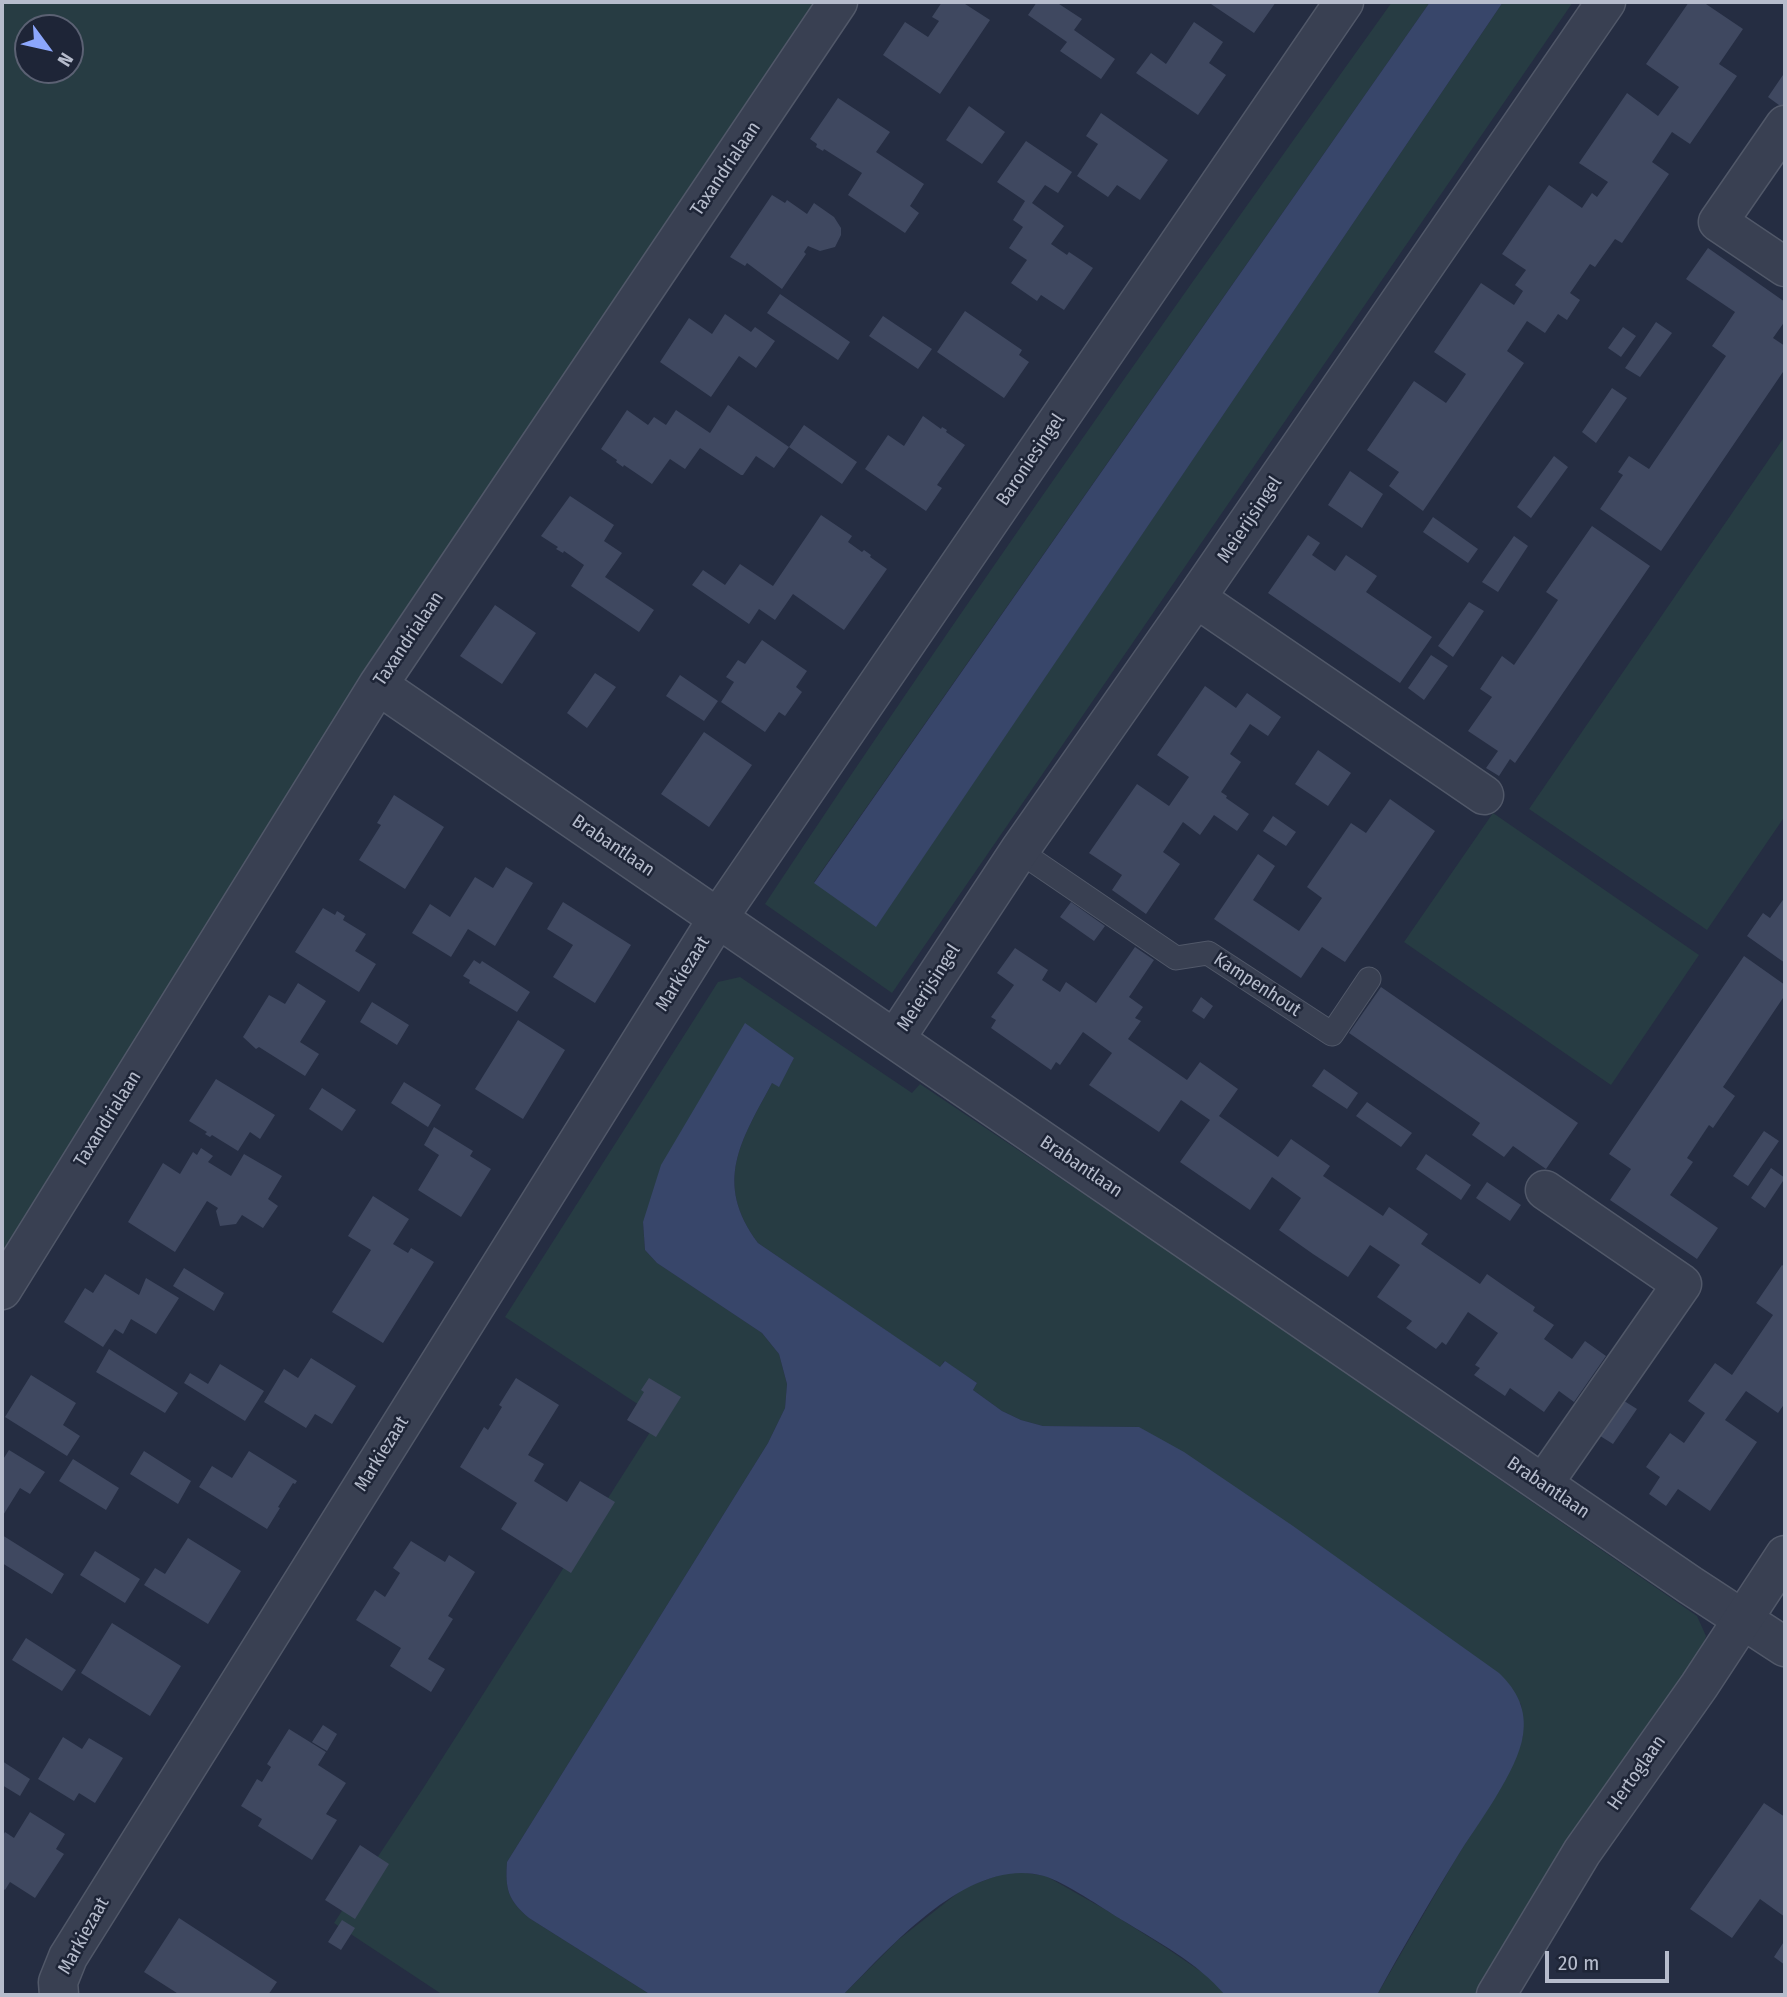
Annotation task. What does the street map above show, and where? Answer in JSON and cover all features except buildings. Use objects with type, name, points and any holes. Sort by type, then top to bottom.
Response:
[{"type":"street","name":"Taxandrialaan","points":[[2,1290],[378,685],[838,2]]},
{"type":"street","name":"Baroniesingel","points":[[718,918],[1344,2]]},
{"type":"street","name":"Meierijsingel","points":[[895,1040],[1018,851],[1196,598],[1606,2]]},
{"type":"street","points":[[1785,125],[1718,222],[1785,267]]},
{"type":"street","points":[[1196,598],[1484,795]]},
{"type":"street","name":"Brabantlaan","points":[[378,685],[1785,1647]]},
{"type":"street","name":"Markiezaat","points":[[59,1995],[58,1982],[68,1957],[718,918]]},
{"type":"street","points":[[1543,1484],[1682,1284],[1545,1190]]},
{"type":"street","name":"Hertoglaan","points":[[1496,1995],[1582,1852],[1785,1555]]},
{"type":"lane","name":"Kampenhout","points":[[1018,851],[1176,958],[1208,953],[1332,1034],[1369,979]]},
{"type":"shaded area","points":[[2,2],[822,2],[2,1263]]},
{"type":"shaded area","points":[[1392,2],[1430,2],[814,882],[876,926],[1503,2],[1573,2],[892,993],[765,904],[996,563]]},
{"type":"shaded area","points":[[1785,436],[1785,816],[1707,930],[1529,809]]},
{"type":"shaded area","points":[[1493,813],[1699,955],[1611,1085],[1404,942]]},
{"type":"shaded area","points":[[740,977],[912,1093],[920,1084],[1176,1256],[1697,1616],[1706,1636],[1703,1646],[1564,1848],[1475,1995],[1377,1995],[1455,1860],[1500,1789],[1523,1736],[1521,1704],[1139,1427],[1043,1426],[1002,1411],[973,1390],[977,1383],[944,1361],[940,1368],[758,1243],[744,1221],[737,1200],[734,1181],[736,1162],[750,1124],[772,1083],[779,1086],[794,1058],[643,1222],[645,1250],[657,1263],[762,1333],[779,1354],[787,1384],[785,1408],[768,1443],[507,1862],[509,1893],[522,1912],[651,1995],[443,1995],[334,1923],[659,1418],[505,1317],[718,982]]},
{"type":"shaded area","points":[[1020,1872],[1046,1876],[1106,1910],[1212,1979],[1225,1995],[843,1995],[898,1940],[964,1888],[1002,1874]]},
{"type":"water","points":[[1430,2],[1503,2],[876,927],[814,883]]},
{"type":"water","points":[[745,1023],[794,1058],[779,1087],[772,1083],[750,1124],[736,1162],[734,1181],[737,1200],[744,1221],[758,1243],[940,1367],[945,1361],[977,1383],[973,1390],[1002,1411],[1043,1426],[1139,1427],[1184,1452],[1499,1673],[1516,1693],[1524,1726],[1520,1749],[1513,1765],[1377,1995],[1225,1995],[1203,1973],[1177,1954],[1072,1889],[1044,1876],[1016,1873],[988,1879],[960,1892],[907,1931],[843,1995],[651,1995],[529,1918],[512,1899],[507,1880],[507,1862],[768,1443],[785,1408],[787,1384],[779,1354],[762,1333],[657,1263],[645,1250],[643,1222],[661,1165]]}]
